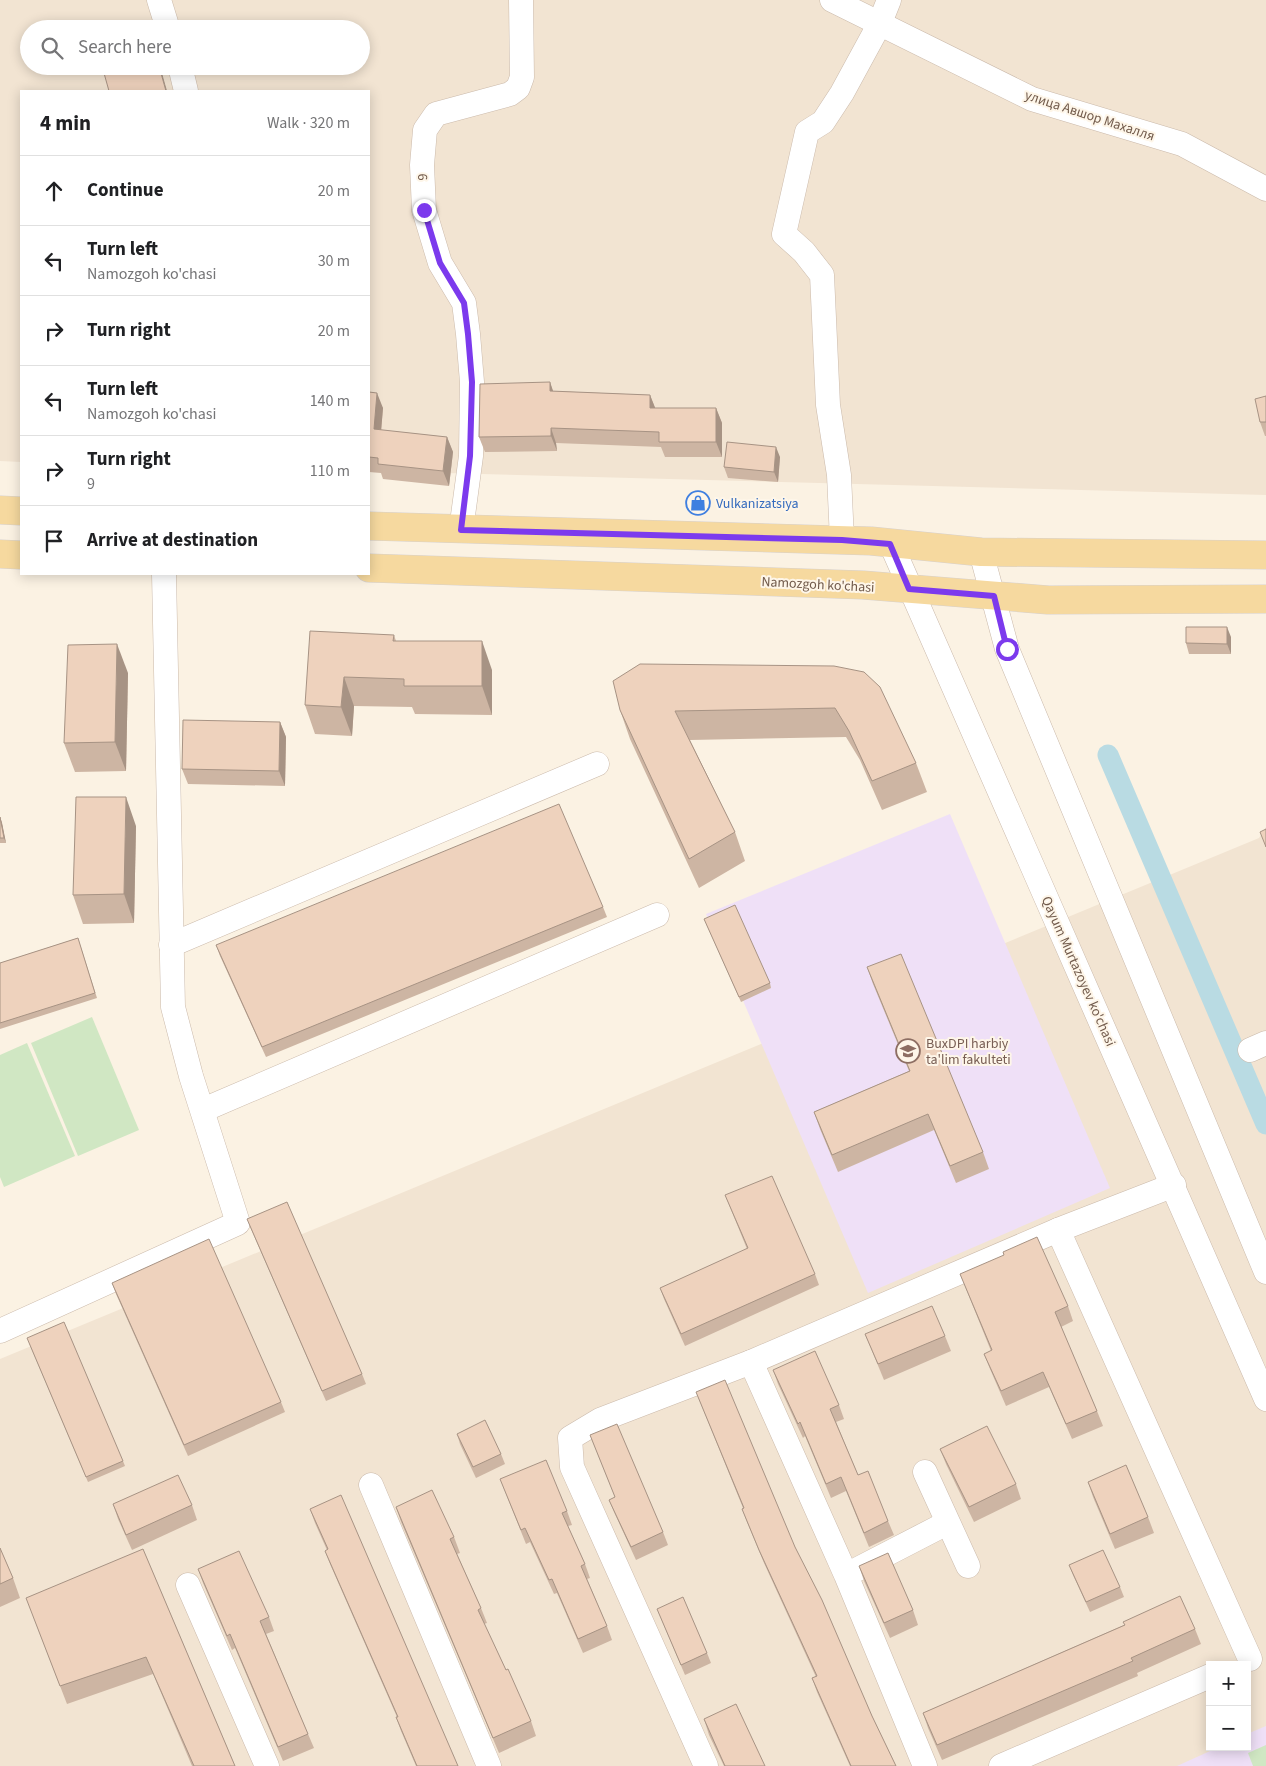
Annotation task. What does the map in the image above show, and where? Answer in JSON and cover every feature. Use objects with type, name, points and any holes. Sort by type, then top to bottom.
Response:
[{"type":"main road","points":[[0,510],[20,511]]},
{"type":"main road","points":[[370,526],[842,540],[981,552],[1266,555]]},
{"type":"main road","points":[[0,554],[20,555]]},
{"type":"main road","name":"Namozgoh ko'chasi","points":[[370,568],[485,570],[909,589],[1048,600],[1266,599]]},
{"type":"street","points":[[159,0],[165,20]]},
{"type":"street","name":"9","points":[[461,530],[470,456],[472,382],[468,334],[464,303],[440,263],[424,210],[422,165],[425,130],[436,114],[510,94],[518,88],[522,77],[521,0]]},
{"type":"street","name":"улица Авшор Махалля","points":[[832,0],[1032,99],[1182,144],[1266,189]]},
{"type":"street","points":[[842,540],[839,475],[828,405],[822,275],[804,252],[784,234],[807,132],[823,122],[833,108],[879,24],[889,0]]},
{"type":"street","points":[[182,75],[186,90]]},
{"type":"street","name":"Qayum Murtazoyev ko'chasi","points":[[890,544],[1174,1185],[1266,1399]]},
{"type":"street","points":[[981,552],[1007,649],[1265,1267]]},
{"type":"street","points":[[0,1331],[238,1223],[173,1007],[164,575]]},
{"type":"street","points":[[171,946],[597,764]]},
{"type":"street","points":[[203,1110],[657,915]]},
{"type":"street","points":[[706,1766],[572,1467],[570,1438],[600,1420],[751,1362],[1058,1230],[1174,1185]]},
{"type":"street","points":[[1058,1230],[1251,1658]]},
{"type":"street","points":[[751,1362],[846,1575],[925,1766]]},
{"type":"street","points":[[925,1472],[968,1566]]},
{"type":"street","points":[[370,1485],[490,1766]]},
{"type":"street","points":[[846,1575],[947,1523]]},
{"type":"street","points":[[188,1585],[267,1766]]},
{"type":"street","points":[[1001,1766],[1206,1678]]},
{"type":"shaded area","points":[[0,0],[1266,0],[1266,495],[370,471],[370,90],[20,90],[20,462],[0,461]]},
{"type":"shaded area","name":"BuxDPI harbiy ta'lim fakulteti","points":[[950,814],[1110,1188],[868,1293],[706,914]]},
{"type":"shaded area","points":[[1266,827],[1266,1766],[0,1766],[0,1359],[1259,838]]},
{"type":"shaded area","points":[[1266,1726],[1266,1766],[1177,1766],[1210,1751],[1251,1751],[1251,1732]]},
{"type":"green space","points":[[92,1017],[139,1130],[78,1156],[31,1043]]},
{"type":"green space","points":[[27,1043],[75,1156],[4,1187],[0,1177],[0,1055]]},
{"type":"green space","points":[[1266,1745],[1266,1766],[1253,1766],[1248,1753]]},
{"type":"building","points":[[105,75],[162,75],[166,90],[109,90]]},
{"type":"building","points":[[550,382],[550,391],[650,395],[650,408],[716,408],[716,442],[659,442],[659,432],[551,428],[551,436],[479,437],[480,384]]},
{"type":"building","points":[[370,392],[377,393],[374,429],[447,437],[443,471],[378,464],[378,458],[370,457]]},
{"type":"building","points":[[1266,396],[1266,422],[1260,422],[1255,399]]},
{"type":"building","points":[[727,442],[776,447],[774,472],[724,467]]},
{"type":"building","points":[[1186,627],[1227,627],[1227,644],[1186,643]]},
{"type":"building","points":[[310,631],[394,635],[393,641],[482,641],[482,686],[404,686],[404,679],[344,677],[341,707],[305,705]]},
{"type":"building","points":[[117,644],[115,742],[64,743],[68,645]]},
{"type":"building","points":[[640,664],[834,666],[864,672],[880,687],[916,763],[872,781],[849,731],[835,708],[675,711],[735,832],[689,859],[620,710],[613,681]]},
{"type":"building","points":[[183,720],[280,722],[279,771],[182,769]]},
{"type":"building","points":[[76,797],[126,797],[124,894],[73,895]]},
{"type":"building","points":[[559,804],[603,907],[262,1047],[216,945]]},
{"type":"building","points":[[0,817],[4,838],[0,838]]},
{"type":"building","points":[[1266,829],[1266,847],[1260,832]]},
{"type":"building","points":[[735,905],[770,983],[739,997],[704,919]]},
{"type":"building","points":[[78,938],[95,993],[0,1023],[0,963]]},
{"type":"building","points":[[901,954],[983,1152],[950,1166],[928,1114],[832,1155],[814,1112],[910,1071],[867,967]]},
{"type":"building","points":[[772,1176],[815,1274],[681,1334],[660,1288],[748,1248],[725,1195]]},
{"type":"building","points":[[287,1202],[362,1374],[322,1391],[247,1219]]},
{"type":"building","points":[[1037,1237],[1068,1306],[1055,1312],[1097,1411],[1066,1424],[1043,1372],[1001,1391],[984,1354],[992,1350],[960,1274],[1004,1255],[1003,1252]]},
{"type":"building","points":[[209,1239],[281,1402],[184,1445],[112,1283]]},
{"type":"building","points":[[932,1306],[945,1336],[878,1364],[865,1334]]},
{"type":"building","points":[[64,1322],[123,1461],[86,1477],[27,1338]]},
{"type":"building","points":[[815,1351],[839,1405],[830,1409],[858,1475],[868,1471],[888,1521],[864,1533],[841,1477],[826,1484],[800,1422],[798,1424],[773,1370]]},
{"type":"building","points":[[725,1380],[795,1547],[822,1600],[872,1716],[896,1766],[851,1766],[812,1678],[817,1676],[759,1550],[742,1509],[744,1508],[696,1392]]},
{"type":"building","points":[[485,1420],[501,1454],[473,1467],[457,1434]]},
{"type":"building","points":[[617,1424],[663,1532],[631,1547],[609,1500],[615,1497],[590,1435]]},
{"type":"building","points":[[987,1426],[1016,1484],[969,1507],[940,1449]]},
{"type":"building","points":[[546,1460],[567,1511],[562,1513],[585,1564],[581,1566],[607,1626],[578,1639],[552,1579],[549,1580],[525,1528],[521,1530],[500,1479]]},
{"type":"building","points":[[1126,1465],[1148,1517],[1110,1534],[1088,1482]]},
{"type":"building","points":[[178,1475],[192,1505],[126,1535],[113,1504]]},
{"type":"building","points":[[432,1490],[454,1537],[450,1539],[481,1608],[478,1610],[506,1670],[508,1669],[531,1721],[493,1738],[396,1507]]},
{"type":"building","points":[[341,1495],[458,1766],[417,1766],[396,1717],[398,1717],[325,1551],[328,1549],[310,1509]]},
{"type":"building","points":[[0,1548],[13,1578],[0,1584]]},
{"type":"building","points":[[143,1549],[235,1766],[194,1766],[146,1657],[60,1686],[26,1598]]},
{"type":"building","points":[[1103,1550],[1120,1587],[1086,1602],[1069,1565]]},
{"type":"building","points":[[239,1551],[269,1617],[260,1621],[308,1734],[278,1747],[230,1634],[227,1636],[198,1569]]},
{"type":"building","points":[[888,1553],[913,1610],[884,1623],[859,1566]]},
{"type":"building","points":[[1180,1596],[1195,1629],[1131,1658],[1133,1661],[937,1745],[923,1713],[1125,1625],[1123,1622]]},
{"type":"building","points":[[683,1597],[707,1653],[681,1665],[657,1609]]},
{"type":"building","points":[[736,1704],[765,1766],[725,1766],[704,1719]]},
{"type":"waterway","points":[[1108,755],[1266,1124]]},
{"type":"place","name":"Vulkanizatsiya","points":[[698,503]]},
{"type":"place","name":"BuxDPI harbiy ta'lim fakulteti","points":[[908,1051]]},
{"type":"route","points":[[424,210],[440,263],[464,303],[468,334],[472,382],[470,456],[461,530],[842,540],[890,544],[909,589],[994,596],[1007,649]]}]
